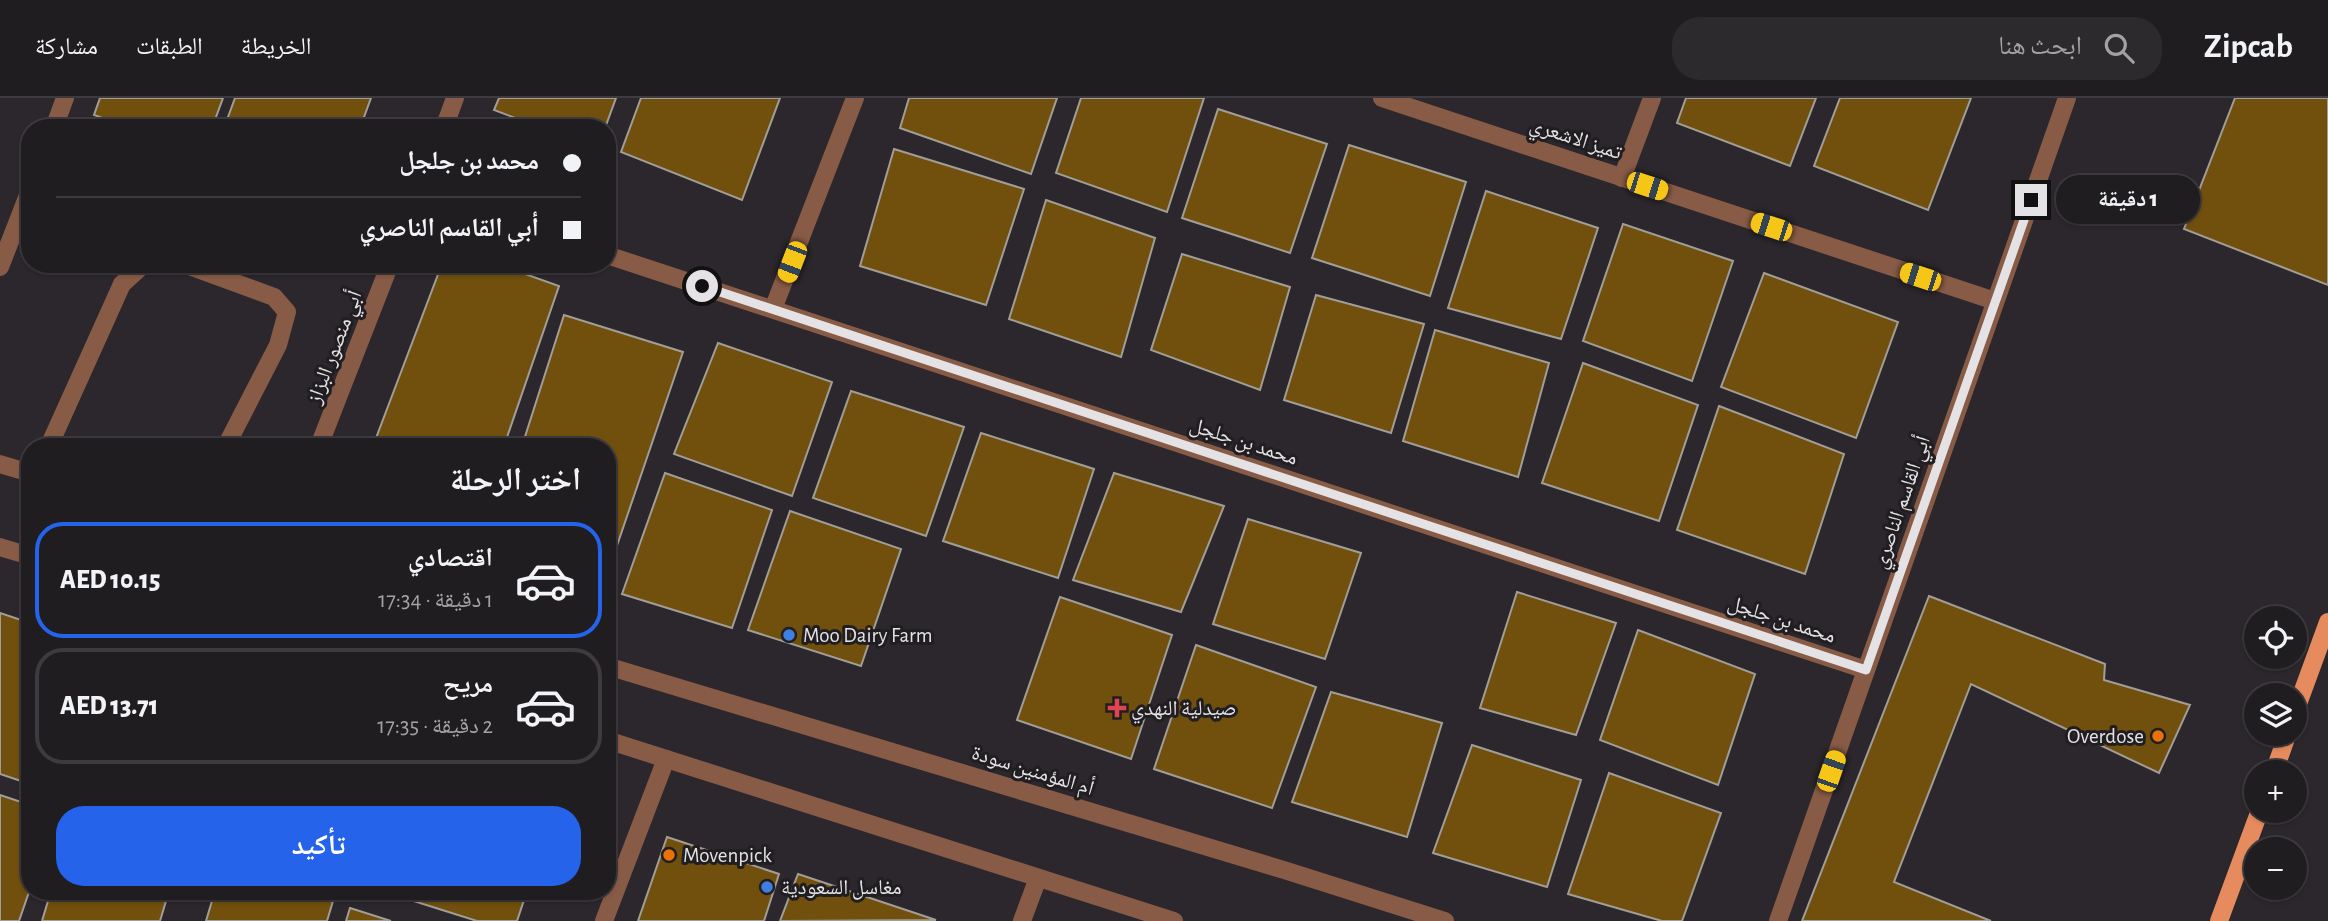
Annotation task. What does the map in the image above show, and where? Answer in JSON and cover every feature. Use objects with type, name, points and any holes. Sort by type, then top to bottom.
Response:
[{"type":"main road","points":[[2306,683],[2328,622]]},
{"type":"main road","points":[[2220,921],[2255,823]]},
{"type":"street","points":[[57,119],[65,98]]},
{"type":"street","points":[[448,119],[456,98]]},
{"type":"street","points":[[774,309],[855,98]]},
{"type":"street","name":"تميز الاشعري","points":[[1382,98],[1995,301]]},
{"type":"street","points":[[1622,178],[1652,98]]},
{"type":"street","name":"أبي القاسم الناصري","points":[[1778,921],[2067,98]]},
{"type":"street","points":[[0,267],[21,213]]},
{"type":"street","name":"محمد بن جلجل","points":[[616,257],[1866,670]]},
{"type":"street","points":[[53,438],[122,285],[135,273]]},
{"type":"street","points":[[209,273],[274,297],[287,312],[278,345],[230,438]]},
{"type":"street","name":"أبي منصور البزاز","points":[[322,438],[386,273]]},
{"type":"street","points":[[0,464],[21,470]]},
{"type":"street","points":[[0,547],[21,553]]},
{"type":"street","name":"أم المؤمنين سودة","points":[[616,669],[1445,921]]},
{"type":"street","points":[[616,743],[1174,921]]},
{"type":"street","points":[[616,890],[666,759]]},
{"type":"street","points":[[1022,921],[1038,878]]},
{"type":"street","points":[[604,921],[612,900]]},
{"type":"building","points":[[100,98],[223,98],[215,119],[105,119],[94,115]]},
{"type":"building","points":[[235,98],[371,98],[363,119],[227,119]]},
{"type":"building","points":[[499,98],[616,98],[608,119],[518,119],[494,110]]},
{"type":"building","points":[[641,98],[780,98],[742,200],[621,152]]},
{"type":"building","points":[[909,98],[1057,98],[1031,174],[900,128]]},
{"type":"building","points":[[1081,98],[1204,98],[1167,212],[1056,173]]},
{"type":"building","points":[[1686,98],[1816,98],[1790,166],[1677,123]]},
{"type":"building","points":[[1840,98],[1971,98],[1928,210],[1814,166]]},
{"type":"building","points":[[2235,98],[2328,98],[2328,285],[2184,229]]},
{"type":"building","points":[[1218,109],[1327,144],[1290,253],[1182,218]]},
{"type":"building","points":[[1349,145],[1466,182],[1430,296],[1312,258]]},
{"type":"building","points":[[894,149],[1024,189],[986,305],[860,266]]},
{"type":"building","points":[[1486,191],[1598,228],[1561,339],[1448,308]]},
{"type":"building","points":[[1046,200],[1155,238],[1121,357],[1009,319]]},
{"type":"building","points":[[1623,224],[1733,261],[1692,381],[1583,341]]},
{"type":"building","points":[[1182,254],[1290,287],[1260,390],[1151,350]]},
{"type":"building","points":[[439,273],[522,273],[559,286],[507,438],[376,438]]},
{"type":"building","points":[[1764,273],[1898,322],[1856,438],[1721,387]]},
{"type":"building","points":[[1316,295],[1424,324],[1391,433],[1284,400]]},
{"type":"building","points":[[564,315],[683,352],[616,549],[616,438],[525,438]]},
{"type":"building","points":[[1435,330],[1549,363],[1518,477],[1403,441]]},
{"type":"building","points":[[718,343],[832,382],[792,496],[674,454]]},
{"type":"building","points":[[1583,363],[1698,405],[1659,521],[1542,483]]},
{"type":"building","points":[[851,391],[964,427],[926,536],[813,498]]},
{"type":"building","points":[[1719,406],[1844,454],[1805,574],[1677,530]]},
{"type":"building","points":[[981,433],[1094,469],[1058,578],[943,541]]},
{"type":"building","points":[[665,473],[772,510],[732,628],[622,594]]},
{"type":"building","points":[[1114,473],[1224,506],[1181,612],[1073,580]]},
{"type":"building","points":[[790,511],[901,549],[861,666],[748,630]]},
{"type":"building","points":[[1248,519],[1361,553],[1325,659],[1213,624]]},
{"type":"building","points":[[1517,592],[1616,623],[1576,735],[1480,708]]},
{"type":"building","points":[[1929,596],[2105,664],[2104,680],[2190,705],[2159,773],[1971,684],[1894,882],[1991,921],[1802,921]]},
{"type":"building","points":[[1060,597],[1172,635],[1131,759],[1017,720]]},
{"type":"building","points":[[0,613],[21,620],[21,781],[0,774]]},
{"type":"building","points":[[1638,630],[1755,674],[1718,785],[1600,740]]},
{"type":"building","points":[[1196,645],[1316,687],[1272,808],[1154,769]]},
{"type":"building","points":[[1331,692],[1442,723],[1407,837],[1292,802]]},
{"type":"building","points":[[1472,745],[1581,780],[1547,887],[1433,853]]},
{"type":"building","points":[[1609,773],[1721,813],[1682,921],[1662,921],[1568,894]]},
{"type":"building","points":[[0,795],[21,802],[21,900],[26,900],[19,921],[0,921]]},
{"type":"building","points":[[667,837],[779,874],[764,921],[638,921]]},
{"type":"building","points":[[798,874],[936,920],[780,921]]},
{"type":"building","points":[[48,900],[166,900],[160,921],[42,921]]},
{"type":"building","points":[[212,900],[333,901],[327,921],[206,921]]},
{"type":"building","points":[[410,900],[524,900],[517,921],[477,921]]},
{"type":"building","points":[[350,908],[391,921],[346,921]]},
{"type":"place","name":"Moo Dairy Farm","points":[[789,635]]},
{"type":"place","name":"صيدلية النهدي","points":[[1117,708]]},
{"type":"place","name":"Overdose","points":[[2158,736]]},
{"type":"place","name":"Movenpick","points":[[669,855]]},
{"type":"place","name":"مغاسل السعودية","points":[[767,887]]},
{"type":"route","points":[[702,286],[1866,670],[2031,200]]}]
